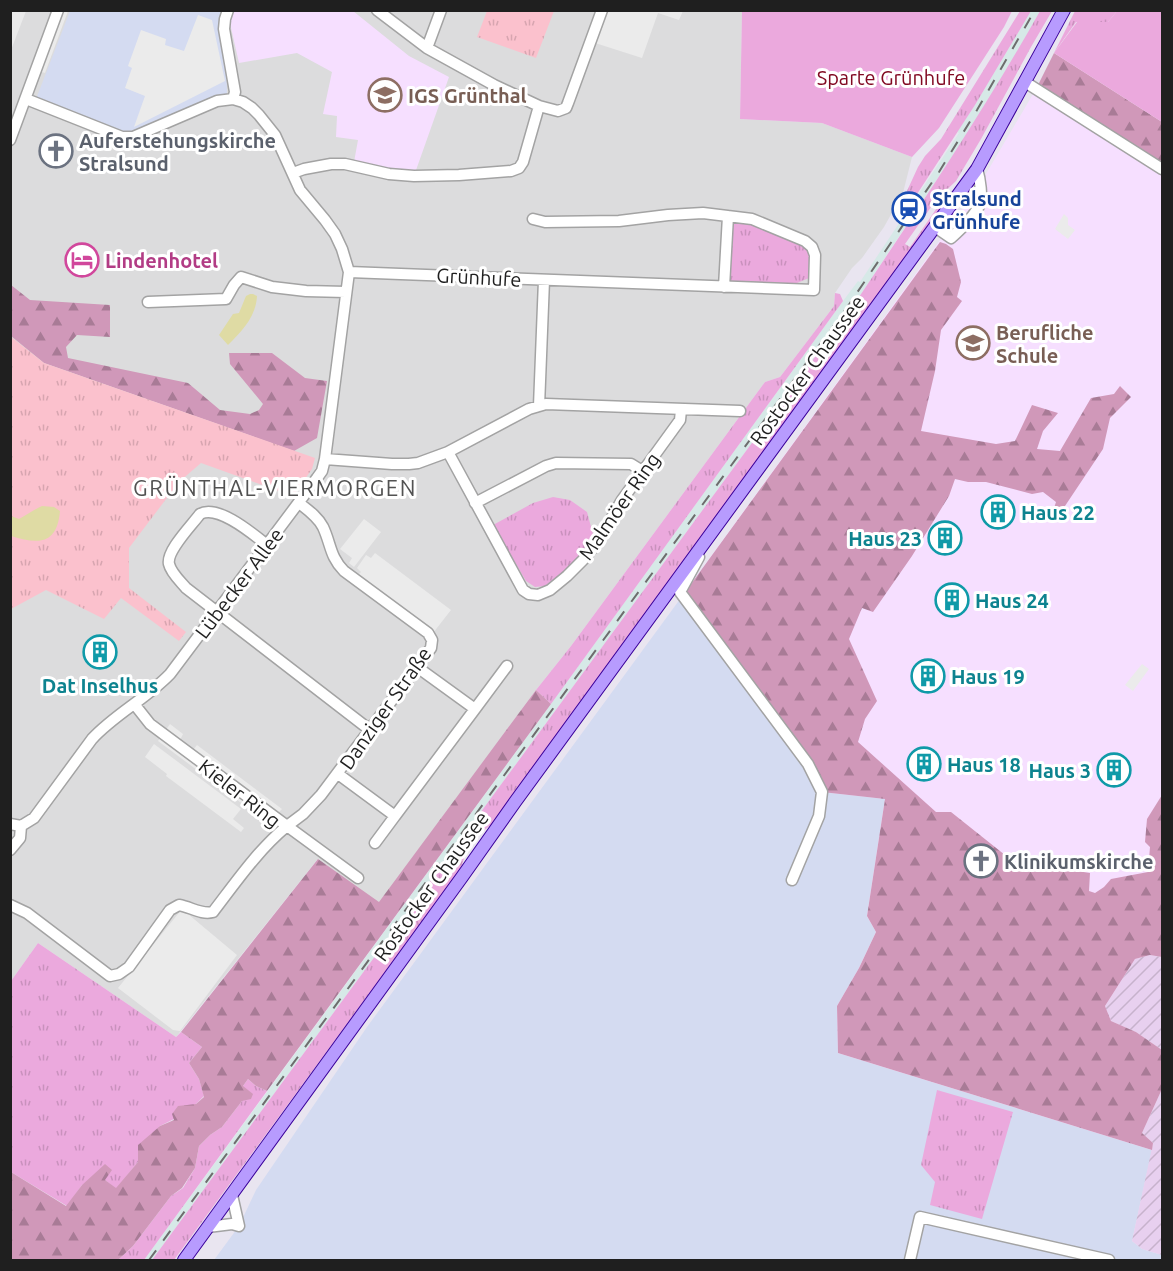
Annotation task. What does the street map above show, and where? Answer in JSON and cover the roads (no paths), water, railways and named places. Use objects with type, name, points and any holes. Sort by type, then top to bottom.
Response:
[{"type":"main road","name":"Rostocker Chaussee","points":[[184,1260],[977,168],[1064,10]]},
{"type":"street","points":[[10,140],[58,10]]},
{"type":"street","points":[[228,10],[224,29],[235,92],[233,99]]},
{"type":"street","points":[[377,10],[427,48],[494,85],[539,106],[558,111],[566,108],[602,10]]},
{"type":"street","points":[[427,48],[441,10]]},
{"type":"street","points":[[1025,82],[1162,169]]},
{"type":"street","points":[[26,99],[128,138],[217,101],[233,99],[243,102],[252,108],[275,135],[300,190],[335,234],[349,272]]},
{"type":"street","points":[[292,173],[331,164],[345,164],[389,174],[414,176],[511,171],[519,168],[523,162],[539,106]]},
{"type":"street","points":[[935,227],[951,238],[980,204],[981,179],[977,168]]},
{"type":"street","name":"Grünhufe","points":[[349,272],[814,290],[815,255],[812,247],[804,241],[752,219],[703,213],[619,221],[545,222],[533,219]]},
{"type":"street","points":[[724,286],[728,216]]},
{"type":"street","name":"Lübecker Allee","points":[[16,825],[34,818],[92,739],[102,729],[116,716],[158,687],[170,674],[322,471],[349,272]]},
{"type":"street","points":[[148,302],[226,299],[241,278],[272,287],[346,292]]},
{"type":"street","points":[[539,406],[544,280]]},
{"type":"street","points":[[325,459],[409,464],[430,459],[448,452],[529,409],[546,404],[740,411]]},
{"type":"street","name":"Malmöer Ring","points":[[448,452],[523,590],[529,594],[538,595],[550,590],[567,576],[599,540],[622,500],[680,420],[681,410]]},
{"type":"street","points":[[475,503],[556,463],[631,464],[644,472]]},
{"type":"street","name":"Danziger Straße","points":[[287,826],[312,805],[338,774],[431,648],[432,640],[428,633],[337,564],[322,525],[299,503]]},
{"type":"street","points":[[267,545],[237,522],[206,511],[200,514],[170,553],[169,564],[186,588],[370,730]]},
{"type":"street","name":"Rostocker Chaussee","points":[[710,536],[680,592],[808,764],[822,792],[819,816],[792,880]]},
{"type":"street","points":[[375,843],[507,666]]},
{"type":"street","points":[[417,667],[475,709]]},
{"type":"street","name":"Kieler Ring","points":[[10,905],[27,913],[110,976],[119,974],[129,966],[170,910],[179,905],[202,913],[213,912],[260,852],[287,826],[150,724],[135,705]]},
{"type":"street","points":[[338,774],[395,816]]},
{"type":"street","points":[[10,850],[20,838],[16,825]]},
{"type":"street","points":[[287,826],[358,878]]},
{"type":"street","points":[[208,1227],[232,1224],[240,1226],[232,1195]]},
{"type":"street","points":[[910,1260],[920,1217],[1109,1260]]},
{"type":"railway","points":[[149,1260],[848,306],[939,172],[1035,10]]},
{"type":"place","name":"IGS Grünthal","points":[[385,95]]},
{"type":"place","name":"Auferstehungskirche Stralsund","points":[[56,151]]},
{"type":"place","name":"Stralsund Grünhufe","points":[[909,209]]},
{"type":"place","name":"Lindenhotel","points":[[82,260]]},
{"type":"place","name":"Berufliche Schule","points":[[973,343]]},
{"type":"place","name":"Haus 22","points":[[998,512]]},
{"type":"place","name":"Haus 23","points":[[945,538]]},
{"type":"place","name":"Haus 24","points":[[952,600]]},
{"type":"place","name":"Dat Inselhus","points":[[100,652]]},
{"type":"place","name":"Haus 19","points":[[928,676]]},
{"type":"place","name":"Haus 18","points":[[924,764]]},
{"type":"place","name":"Haus 3","points":[[1114,770]]},
{"type":"place","name":"Klinikumskirche","points":[[981,861]]},
{"type":"district","name":"GRÜNTHAL-VIERMORGEN","points":[[275,487]]},
{"type":"park label","name":"Sparte Grünhufe","points":[[891,77]]}]
